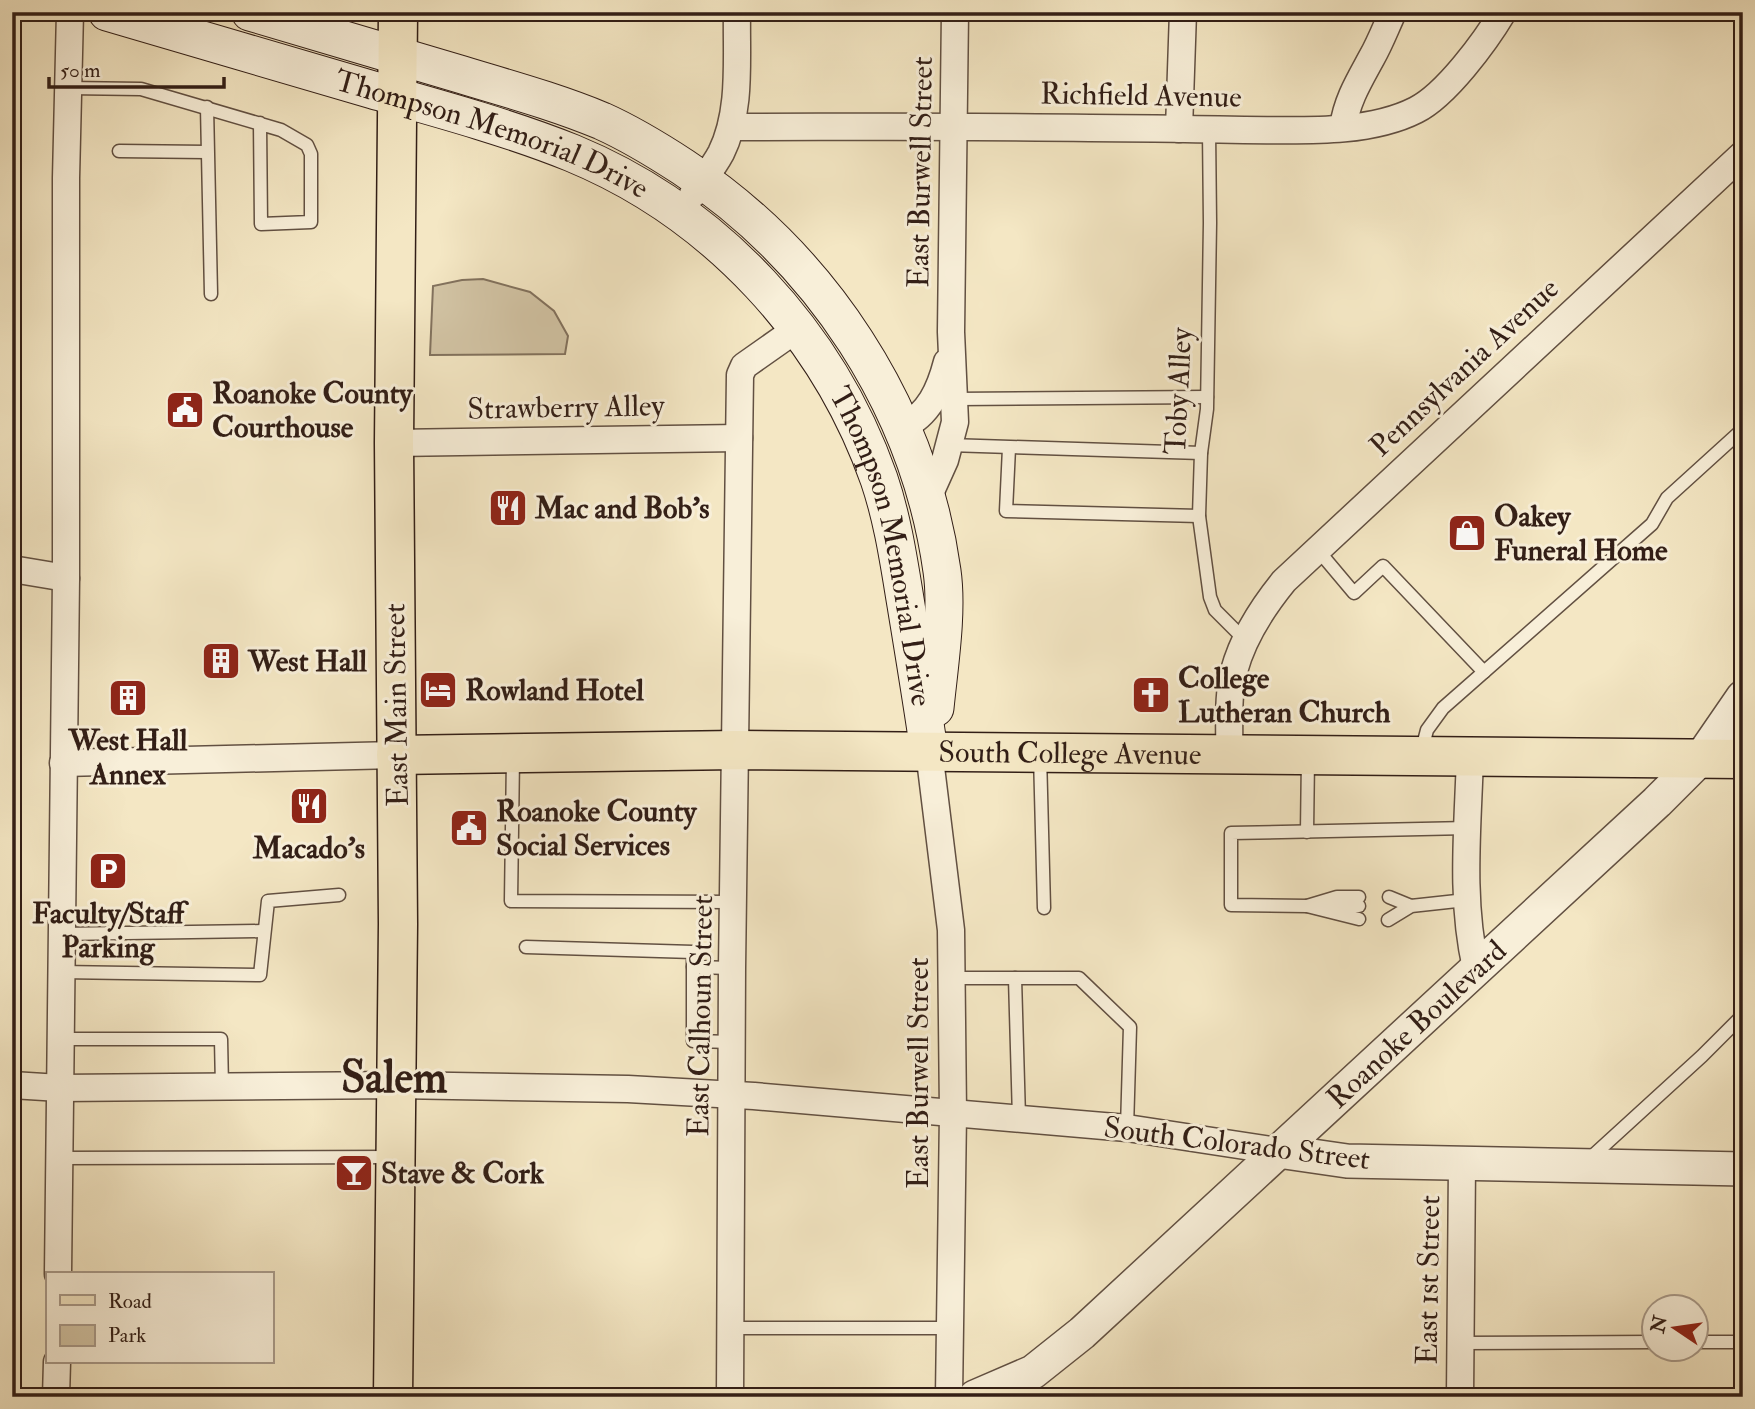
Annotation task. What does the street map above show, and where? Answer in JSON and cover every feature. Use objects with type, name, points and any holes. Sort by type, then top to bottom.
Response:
[{"type":"main road","name":"Thompson Memorial Drive","points":[[107,12],[397,97],[574,154],[619,176],[680,213],[729,253],[766,290],[798,328],[833,380],[859,429],[880,481],[899,563],[929,751]]},
{"type":"main road","name":"Thompson Memorial Drive","points":[[250,12],[544,99],[603,122],[650,146],[703,180],[737,206],[783,248],[817,287],[850,332],[879,380],[902,427],[927,500],[943,573],[942,644],[929,751]]},
{"type":"main road","name":"East Main Street","points":[[393,1397],[396,1085],[394,443],[398,12]]},
{"type":"main road","name":"South College Avenue","points":[[396,755],[736,750],[1229,752],[1743,759]]},
{"type":"street","points":[[58,1272],[66,578],[65,220],[70,12]]},
{"type":"street","points":[[680,213],[721,153],[731,127],[736,97],[737,12]]},
{"type":"street","name":"East Burwell Street","points":[[927,500],[949,445],[955,422],[951,332],[955,12]]},
{"type":"street","points":[[1179,129],[1183,12]]},
{"type":"street","points":[[1343,127],[1353,90],[1374,55],[1393,12]]},
{"type":"street","name":"Richfield Avenue","points":[[731,127],[1286,130],[1383,122],[1416,110],[1434,97],[1461,71],[1503,12]]},
{"type":"street","name":"Pennsylvania Avenue","points":[[1229,752],[1234,671],[1245,640],[1263,607],[1284,581],[1743,154]]},
{"type":"street","name":"East Calhoun Street","points":[[730,1397],[732,968],[735,902],[740,375],[744,366],[798,328]]},
{"type":"street","name":"East Burwell Street","points":[[902,427],[926,410],[937,394],[947,363],[951,332]]},
{"type":"street","name":"Strawberry Alley","points":[[394,443],[739,438]]},
{"type":"street","points":[[12,569],[66,578]]},
{"type":"street","name":"Roanoke Boulevard","points":[[992,1394],[1033,1372],[1082,1333],[1657,802],[1701,758],[1743,697]]},
{"type":"street","name":"Roanoke Boulevard","points":[[1701,758],[1743,736]]},
{"type":"street","name":"East Burwell Street","points":[[929,751],[951,929],[953,1112],[949,1397]]},
{"type":"street","points":[[63,763],[396,755]]},
{"type":"street","points":[[1470,756],[1466,900],[1468,934],[1476,968]]},
{"type":"street","name":"South Colorado Street","points":[[12,1085],[60,1088],[396,1085],[628,1089],[953,1112],[1127,1128],[1347,1161],[1743,1169]]},
{"type":"street","name":"East 1st Street","points":[[1460,1397],[1462,1164]]},
{"type":"street","points":[[56,1397],[57,1364]]},
{"type":"lane","points":[[68,88],[141,89],[281,130],[307,145],[311,154],[311,222],[261,225],[260,124]]},
{"type":"lane","points":[[207,107],[211,294]]},
{"type":"lane","name":"Toby Alley","points":[[1209,130],[1207,397],[1200,453],[1199,516],[1210,597],[1215,610],[1245,640]]},
{"type":"lane","points":[[120,151],[207,152]]},
{"type":"lane","points":[[956,399],[1207,397]]},
{"type":"lane","points":[[1420,755],[1427,730],[1443,708],[1652,524],[1667,498],[1743,429]]},
{"type":"lane","points":[[949,445],[1200,453]]},
{"type":"lane","points":[[1009,448],[1006,511],[1199,516]]},
{"type":"lane","points":[[1317,550],[1354,593],[1383,566],[1484,672]]},
{"type":"lane","points":[[1040,751],[1044,908]]},
{"type":"lane","points":[[513,754],[511,901],[735,902]]},
{"type":"lane","points":[[1307,832],[1308,754]]},
{"type":"lane","points":[[1307,906],[1336,897],[1359,907],[1231,905],[1231,834],[1468,828]]},
{"type":"lane","points":[[61,972],[260,975],[268,901],[339,895]]},
{"type":"lane","points":[[1389,901],[1411,906],[1466,900]]},
{"type":"lane","points":[[1388,919],[1411,906]]},
{"type":"lane","points":[[62,934],[264,931]]},
{"type":"lane","points":[[526,947],[693,951],[693,1041],[733,1042]]},
{"type":"lane","points":[[693,967],[732,968]]},
{"type":"lane","points":[[952,978],[1079,978],[1130,1027],[1127,1128]]},
{"type":"lane","points":[[1016,978],[1019,1118]]},
{"type":"lane","points":[[1580,1167],[1743,1015]]},
{"type":"lane","points":[[60,1039],[221,1040],[222,1087]]},
{"type":"lane","points":[[59,1158],[395,1157]]},
{"type":"lane","points":[[730,1328],[950,1328]]},
{"type":"lane","points":[[1460,1343],[1640,1342]]},
{"type":"lane","points":[[1710,1342],[1743,1342]]},
{"type":"green space","points":[[483,279],[530,292],[554,311],[568,336],[565,354],[430,355],[433,286]]},
{"type":"place","name":"Roanoke County Courthouse","points":[[185,410]]},
{"type":"place","name":"Mac and Bob's","points":[[508,508]]},
{"type":"place","name":"Oakey Funeral Home","points":[[1467,533]]},
{"type":"place","name":"West Hall","points":[[221,661]]},
{"type":"place","name":"Rowland Hotel","points":[[438,690]]},
{"type":"place","name":"College Lutheran Church","points":[[1151,695]]},
{"type":"place","name":"West Hall Annex","points":[[128,698]]},
{"type":"place","name":"Macado's","points":[[309,806]]},
{"type":"place","name":"Roanoke County Social Services","points":[[469,828]]},
{"type":"place","name":"Faculty/Staff Parking","points":[[108,871]]},
{"type":"place","name":"Stave & Cork","points":[[354,1173]]},
{"type":"district","name":"Salem","points":[[394,1077]]}]
